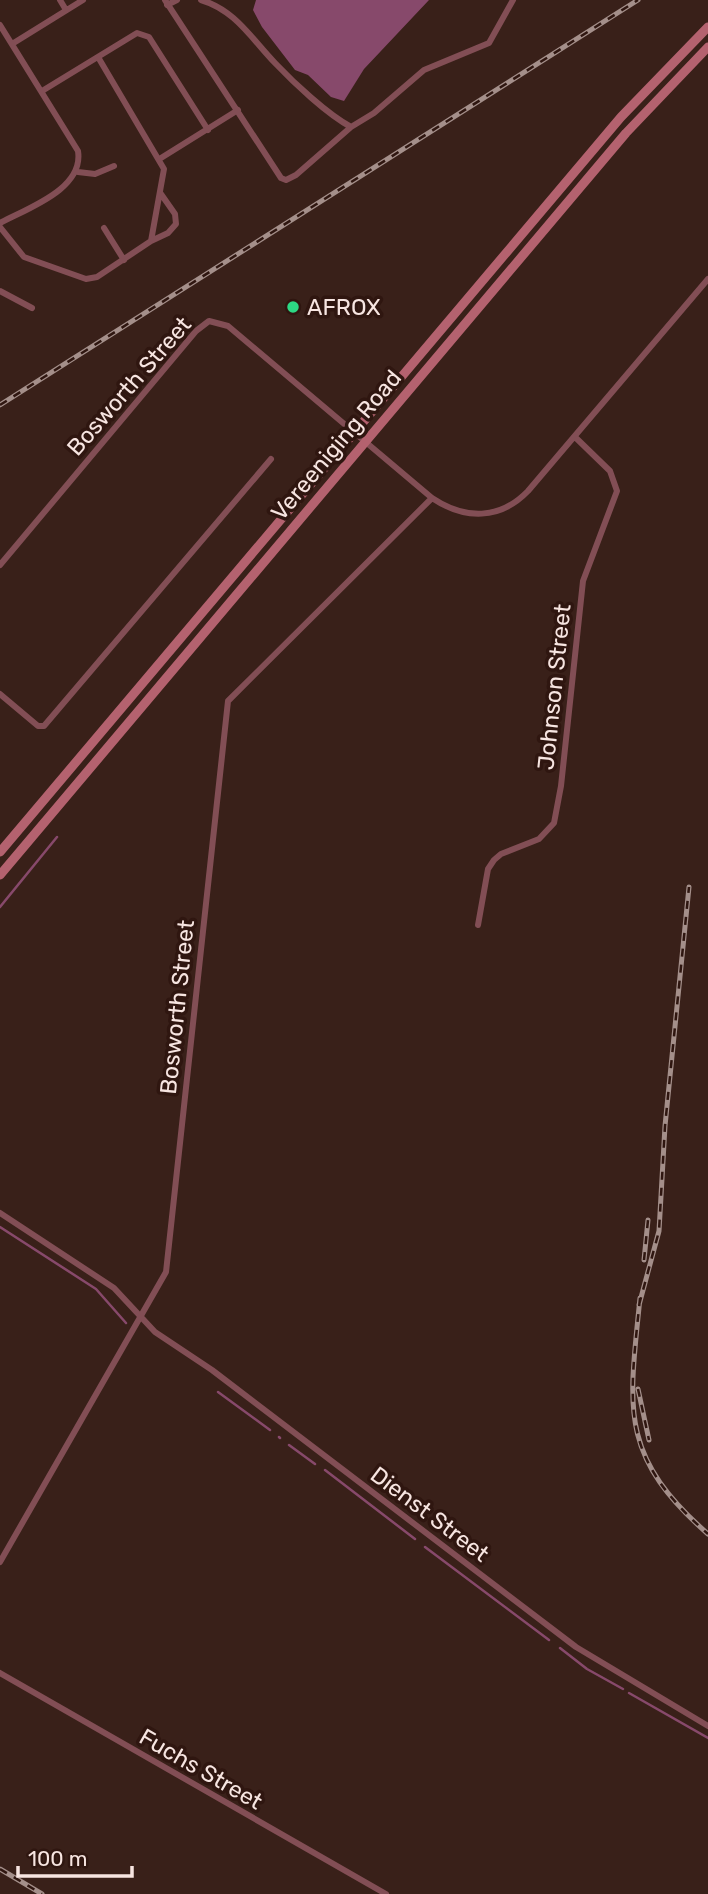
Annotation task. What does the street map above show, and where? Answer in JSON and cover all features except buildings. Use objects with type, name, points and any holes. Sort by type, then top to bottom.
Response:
[{"type":"main road","name":"Vereeniging Road","points":[[0,852],[636,100],[708,27]]},
{"type":"main road","name":"Vereeniging Road","points":[[0,875],[626,132],[708,47]]},
{"type":"street","points":[[60,0],[66,10]]},
{"type":"street","points":[[12,44],[83,0]]},
{"type":"street","points":[[177,0],[166,3],[277,173],[286,180],[310,164],[351,127],[374,113],[424,70],[489,43],[513,0]]},
{"type":"street","points":[[201,0],[229,12],[287,75],[333,116],[351,127]]},
{"type":"street","points":[[0,25],[78,151],[78,172],[71,181],[0,225],[24,257],[78,277],[97,277],[168,233],[176,224],[175,214],[161,194]]},
{"type":"street","points":[[42,91],[137,33],[149,37],[208,130]]},
{"type":"street","points":[[98,57],[161,158],[165,176],[151,242]]},
{"type":"street","points":[[161,158],[238,110]]},
{"type":"street","points":[[78,172],[95,174],[114,166]]},
{"type":"street","points":[[104,228],[124,260]]},
{"type":"street","name":"Bosworth Street","points":[[0,565],[196,331],[209,321],[228,326],[432,498],[466,514],[502,510],[528,491],[708,279]]},
{"type":"street","points":[[0,290],[32,308]]},
{"type":"street","name":"Johnson Street","points":[[478,925],[488,869],[501,854],[539,839],[550,830],[561,786],[583,581],[617,491],[610,471],[575,437]]},
{"type":"street","points":[[0,694],[38,726],[46,724],[271,459]]},
{"type":"street","name":"Bosworth Street","points":[[0,1562],[166,1272],[172,1237],[225,709],[233,693],[432,498]]},
{"type":"street","name":"Dienst Street","points":[[0,1213],[114,1288],[155,1332],[212,1370],[576,1647],[708,1726]]},
{"type":"street","name":"Fuchs Street","points":[[0,1672],[386,1894]]},
{"type":"shaded area","points":[[256,0],[429,0],[364,69],[344,101],[331,97],[308,75],[295,70],[262,27],[253,10]]},
{"type":"waterway","points":[[0,907],[57,837]]},
{"type":"waterway","points":[[0,1227],[96,1289],[126,1323]]},
{"type":"waterway","points":[[218,1392],[270,1430]]},
{"type":"waterway","points":[[289,1445],[315,1464]]},
{"type":"waterway","points":[[325,1470],[415,1539]]},
{"type":"waterway","points":[[425,1547],[549,1640]]},
{"type":"waterway","points":[[560,1648],[587,1669],[623,1689]]},
{"type":"waterway","points":[[629,1693],[708,1738]]},
{"type":"railway","points":[[0,405],[638,0]]},
{"type":"railway","points":[[639,1305],[659,1231],[665,1126],[689,887]]},
{"type":"railway","points":[[644,1260],[648,1220]]},
{"type":"railway","points":[[640,1298],[633,1370],[636,1428],[644,1454],[658,1479],[679,1506],[708,1534]]},
{"type":"railway","points":[[638,1389],[649,1440]]},
{"type":"railway","points":[[0,1869],[42,1894]]},
{"type":"place","name":"AFROX","points":[[293,307]]}]
